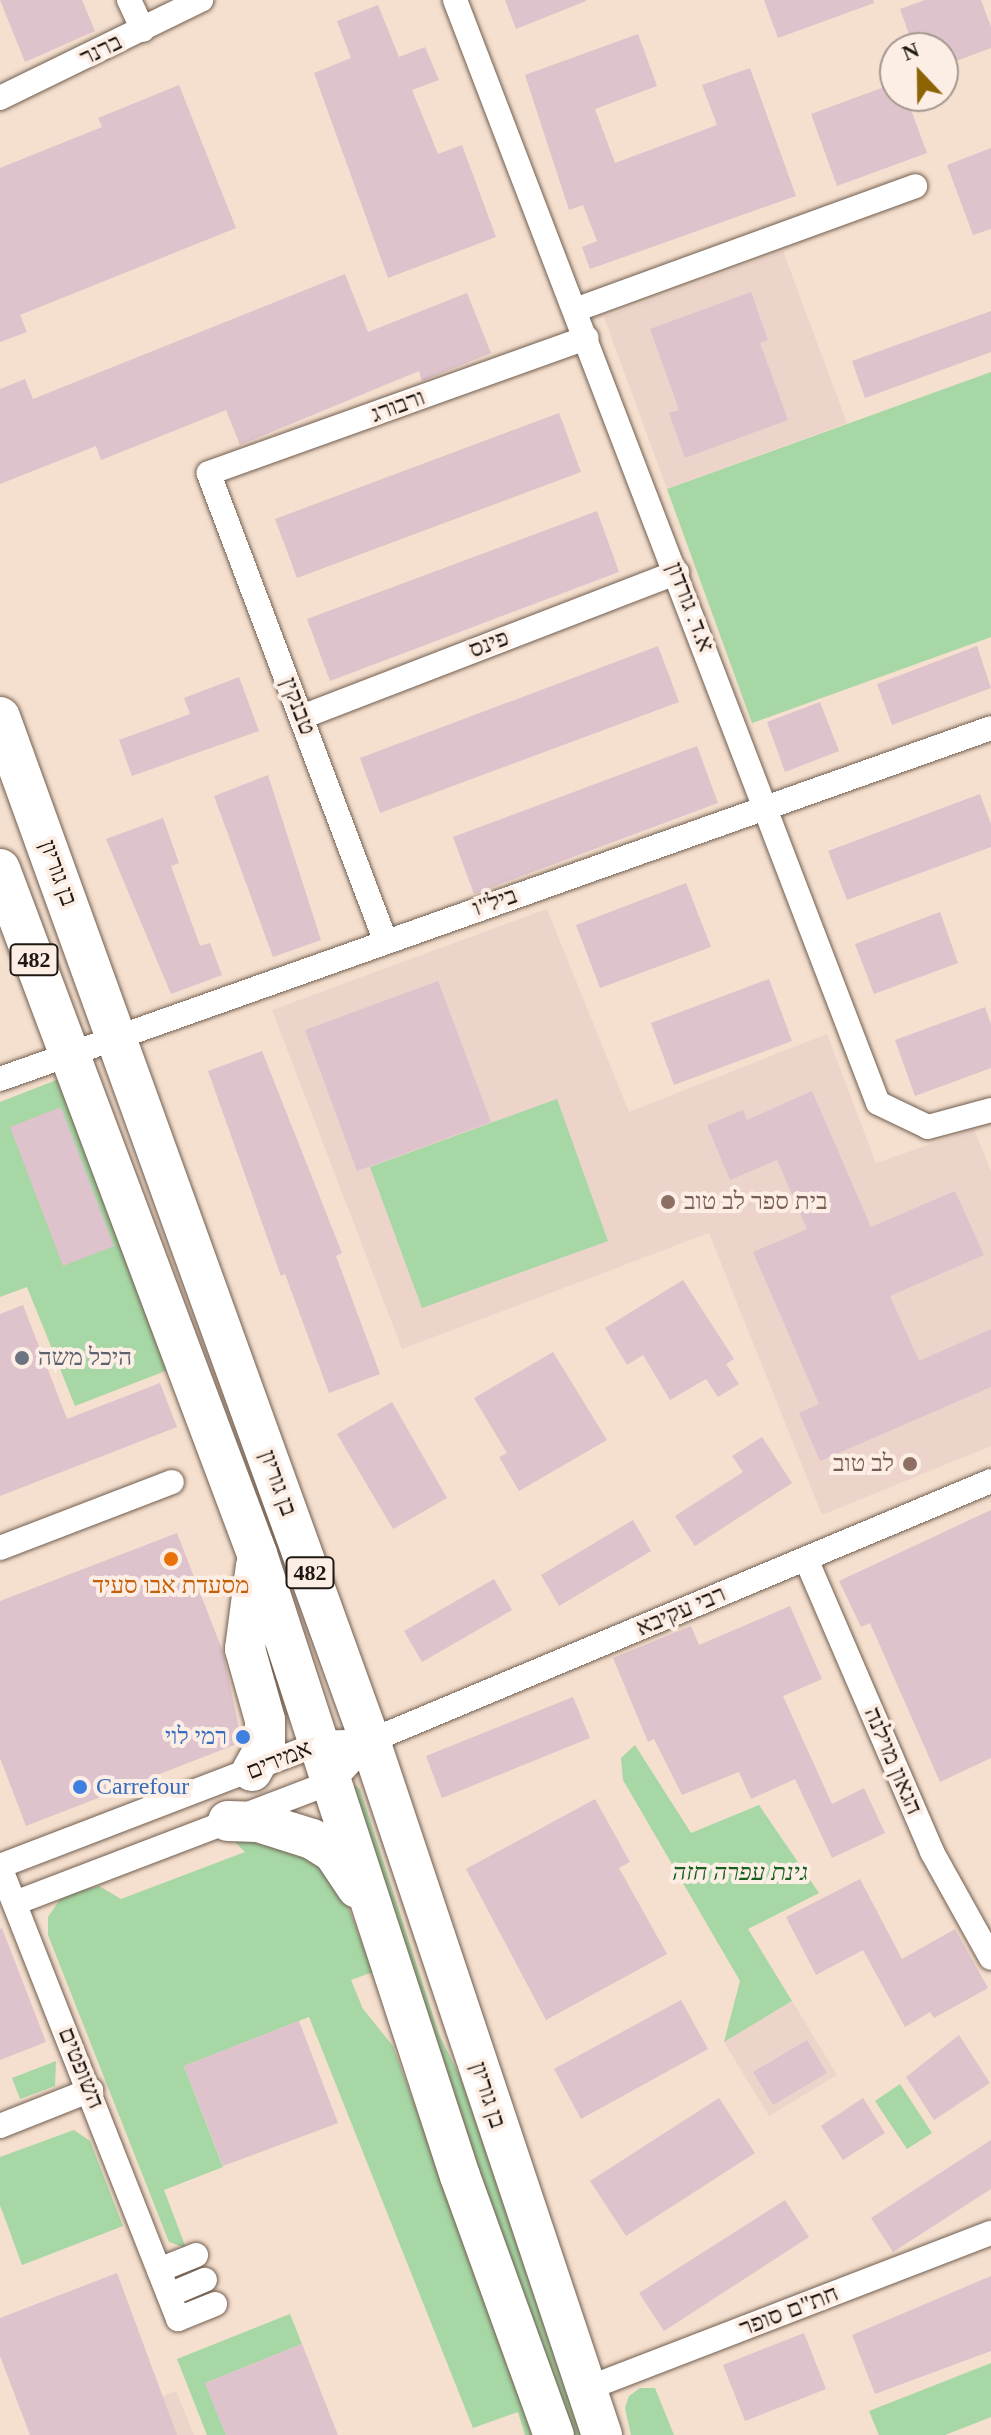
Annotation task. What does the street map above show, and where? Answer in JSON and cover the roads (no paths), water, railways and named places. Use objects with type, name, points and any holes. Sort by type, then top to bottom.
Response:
[{"type":"main road","name":"בן גוריון","points":[[0,717],[370,1741],[602,2435]]},
{"type":"main road","name":"בן גוריון","points":[[0,869],[257,1554],[460,2176],[554,2435]]},
{"type":"main road","points":[[252,1771],[265,1748],[260,1695],[245,1649],[257,1554]]},
{"type":"main road","points":[[228,1821],[287,1829],[333,1852],[377,1918]]},
{"type":"street","points":[[129,0],[143,30]]},
{"type":"street","name":"ברנר","points":[[0,98],[201,0]]},
{"type":"street","name":"א.ד. גורדון","points":[[455,0],[677,572],[878,1103],[928,1127],[991,1110]]},
{"type":"street","points":[[575,310],[915,186]]},
{"type":"street","name":"ורבורג","points":[[209,473],[587,338]]},
{"type":"street","name":"טבנקין","points":[[209,473],[385,940]]},
{"type":"street","name":"פינס","points":[[302,717],[677,572]]},
{"type":"street","name":"ביל\"ו","points":[[0,1079],[117,1034],[991,728]]},
{"type":"street","name":"רבי עקיבא","points":[[370,1741],[991,1481]]},
{"type":"street","points":[[0,1548],[172,1482]]},
{"type":"street","name":"הגאון מוילנה","points":[[806,1559],[932,1852],[991,1958]]},
{"type":"street","name":"אמירים","points":[[0,1867],[320,1743],[370,1741]]},
{"type":"street","name":"אמירים","points":[[15,1903],[332,1782],[370,1741]]},
{"type":"street","name":"השופטים","points":[[0,1867],[91,2090],[178,2319],[215,2304]]},
{"type":"street","points":[[0,2126],[91,2090]]},
{"type":"street","name":"חת\"ם סופר","points":[[586,2389],[991,2233]]},
{"type":"street","points":[[159,2270],[196,2255]]},
{"type":"street","points":[[169,2295],[205,2280]]},
{"type":"place","name":"בית ספר לב טוב","points":[[668,1202]]},
{"type":"place","name":"היכל משה","points":[[22,1358]]},
{"type":"place","name":"לב טוב","points":[[910,1464]]},
{"type":"place","name":"מסעדת אבו סעיד","points":[[171,1559]]},
{"type":"place","name":"רמי לוי","points":[[243,1737]]},
{"type":"place","name":"Carrefour","points":[[80,1787]]},
{"type":"park label","name":"גינת עפרה חזה","points":[[740,1873]]}]
